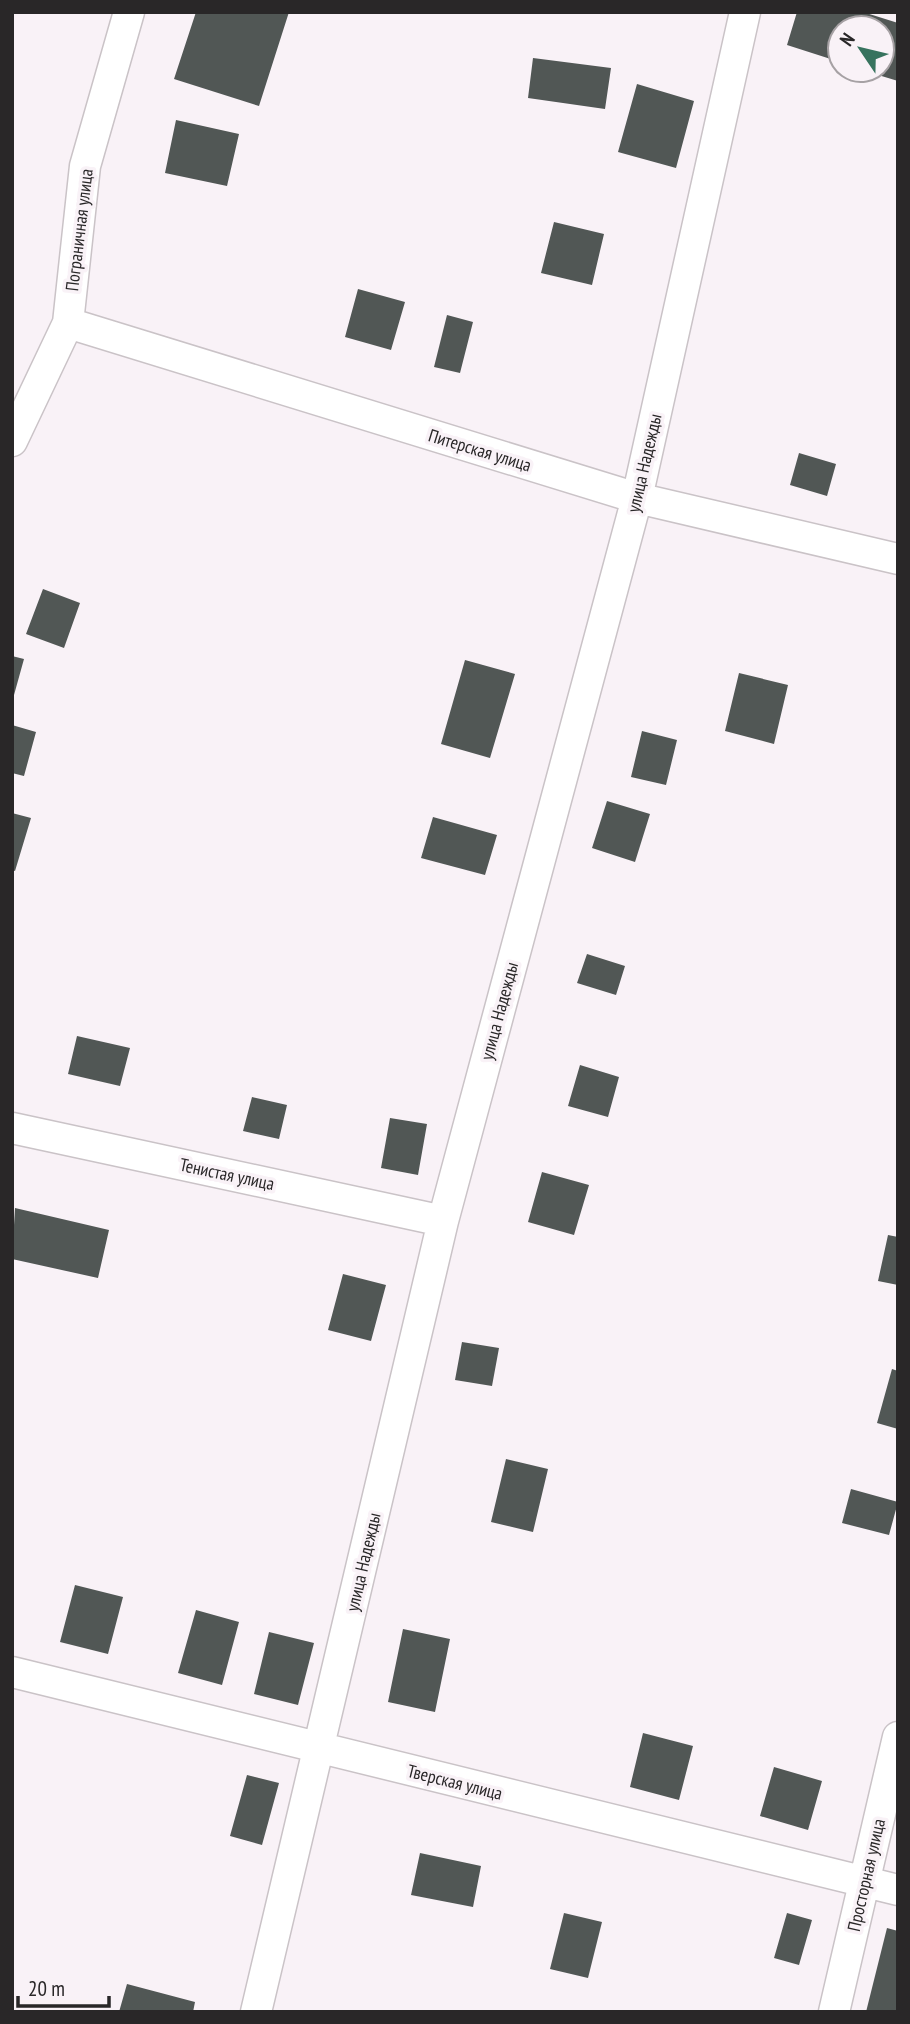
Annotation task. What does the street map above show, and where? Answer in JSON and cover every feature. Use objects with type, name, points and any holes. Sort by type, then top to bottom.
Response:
[{"type":"street","name":"Пограничная улица","points":[[12,442],[68,323],[85,166],[129,12]]},
{"type":"street","name":"улица Надежды","points":[[257,2012],[443,1221],[637,498],[745,12]]},
{"type":"street","name":"Питерская улица","points":[[68,323],[637,498],[898,559]]},
{"type":"street","name":"Тенистая улица","points":[[12,1128],[443,1221]]},
{"type":"street","name":"Тверская улица","points":[[12,1672],[898,1890]]},
{"type":"street","name":"Просторная улица","points":[[834,2012],[898,1737]]},
{"type":"building","points":[[196,12],[289,12],[259,106],[174,79]]},
{"type":"building","points":[[797,12],[869,14],[826,14],[826,58],[787,45]]},
{"type":"building","points":[[896,22],[898,23],[896,80]]},
{"type":"building","points":[[533,58],[611,68],[605,109],[528,98]]},
{"type":"building","points":[[637,84],[694,101],[676,168],[618,152]]},
{"type":"building","points":[[176,120],[239,134],[227,186],[165,173]]},
{"type":"building","points":[[554,222],[604,234],[592,285],[541,273]]},
{"type":"building","points":[[358,289],[405,302],[391,350],[345,337]]},
{"type":"building","points":[[447,315],[473,322],[460,373],[434,367]]},
{"type":"building","points":[[799,453],[836,464],[827,496],[790,485]]},
{"type":"building","points":[[43,589],[80,603],[64,648],[26,634]]},
{"type":"building","points":[[12,656],[24,659],[14,695],[12,694]]},
{"type":"building","points":[[465,660],[515,674],[490,758],[441,744]]},
{"type":"building","points":[[739,673],[788,685],[774,744],[725,731]]},
{"type":"building","points":[[12,725],[36,732],[24,776],[12,773]]},
{"type":"building","points":[[642,731],[677,740],[666,785],[631,777]]},
{"type":"building","points":[[607,801],[650,814],[635,862],[592,848]]},
{"type":"building","points":[[12,813],[31,818],[15,871],[12,870]]},
{"type":"building","points":[[433,817],[497,835],[485,875],[421,858]]},
{"type":"building","points":[[587,954],[625,966],[616,995],[577,983]]},
{"type":"building","points":[[77,1036],[130,1048],[120,1086],[68,1074]]},
{"type":"building","points":[[580,1065],[619,1077],[608,1117],[568,1106]]},
{"type":"building","points":[[252,1097],[287,1105],[279,1139],[243,1131]]},
{"type":"building","points":[[390,1118],[427,1124],[418,1175],[381,1168]]},
{"type":"building","points":[[542,1172],[589,1185],[574,1235],[528,1222]]},
{"type":"building","points":[[15,1208],[109,1230],[98,1278],[12,1259]]},
{"type":"building","points":[[888,1235],[898,1237],[898,1285],[878,1281]]},
{"type":"building","points":[[343,1274],[386,1285],[371,1341],[328,1330]]},
{"type":"building","points":[[462,1342],[499,1348],[492,1386],[455,1380]]},
{"type":"building","points":[[892,1369],[898,1371],[898,1429],[877,1423]]},
{"type":"building","points":[[506,1459],[548,1469],[533,1532],[491,1522]]},
{"type":"building","points":[[851,1489],[898,1502],[889,1535],[842,1523]]},
{"type":"building","points":[[75,1585],[123,1597],[108,1654],[60,1642]]},
{"type":"building","points":[[196,1610],[239,1622],[222,1685],[178,1673]]},
{"type":"building","points":[[403,1629],[450,1639],[435,1712],[388,1702]]},
{"type":"building","points":[[269,1632],[314,1643],[298,1705],[254,1694]]},
{"type":"building","points":[[643,1733],[693,1746],[679,1800],[630,1787]]},
{"type":"building","points":[[774,1767],[822,1781],[808,1830],[760,1816]]},
{"type":"building","points":[[247,1775],[279,1783],[262,1845],[230,1836]]},
{"type":"building","points":[[420,1853],[481,1866],[473,1907],[411,1895]]},
{"type":"building","points":[[564,1913],[602,1922],[588,1978],[550,1969]]},
{"type":"building","points":[[787,1913],[812,1920],[799,1965],[774,1958]]},
{"type":"building","points":[[887,1928],[898,1931],[898,2012],[866,2012]]},
{"type":"building","points":[[127,1984],[195,2002],[193,2012],[119,2012]]}]
